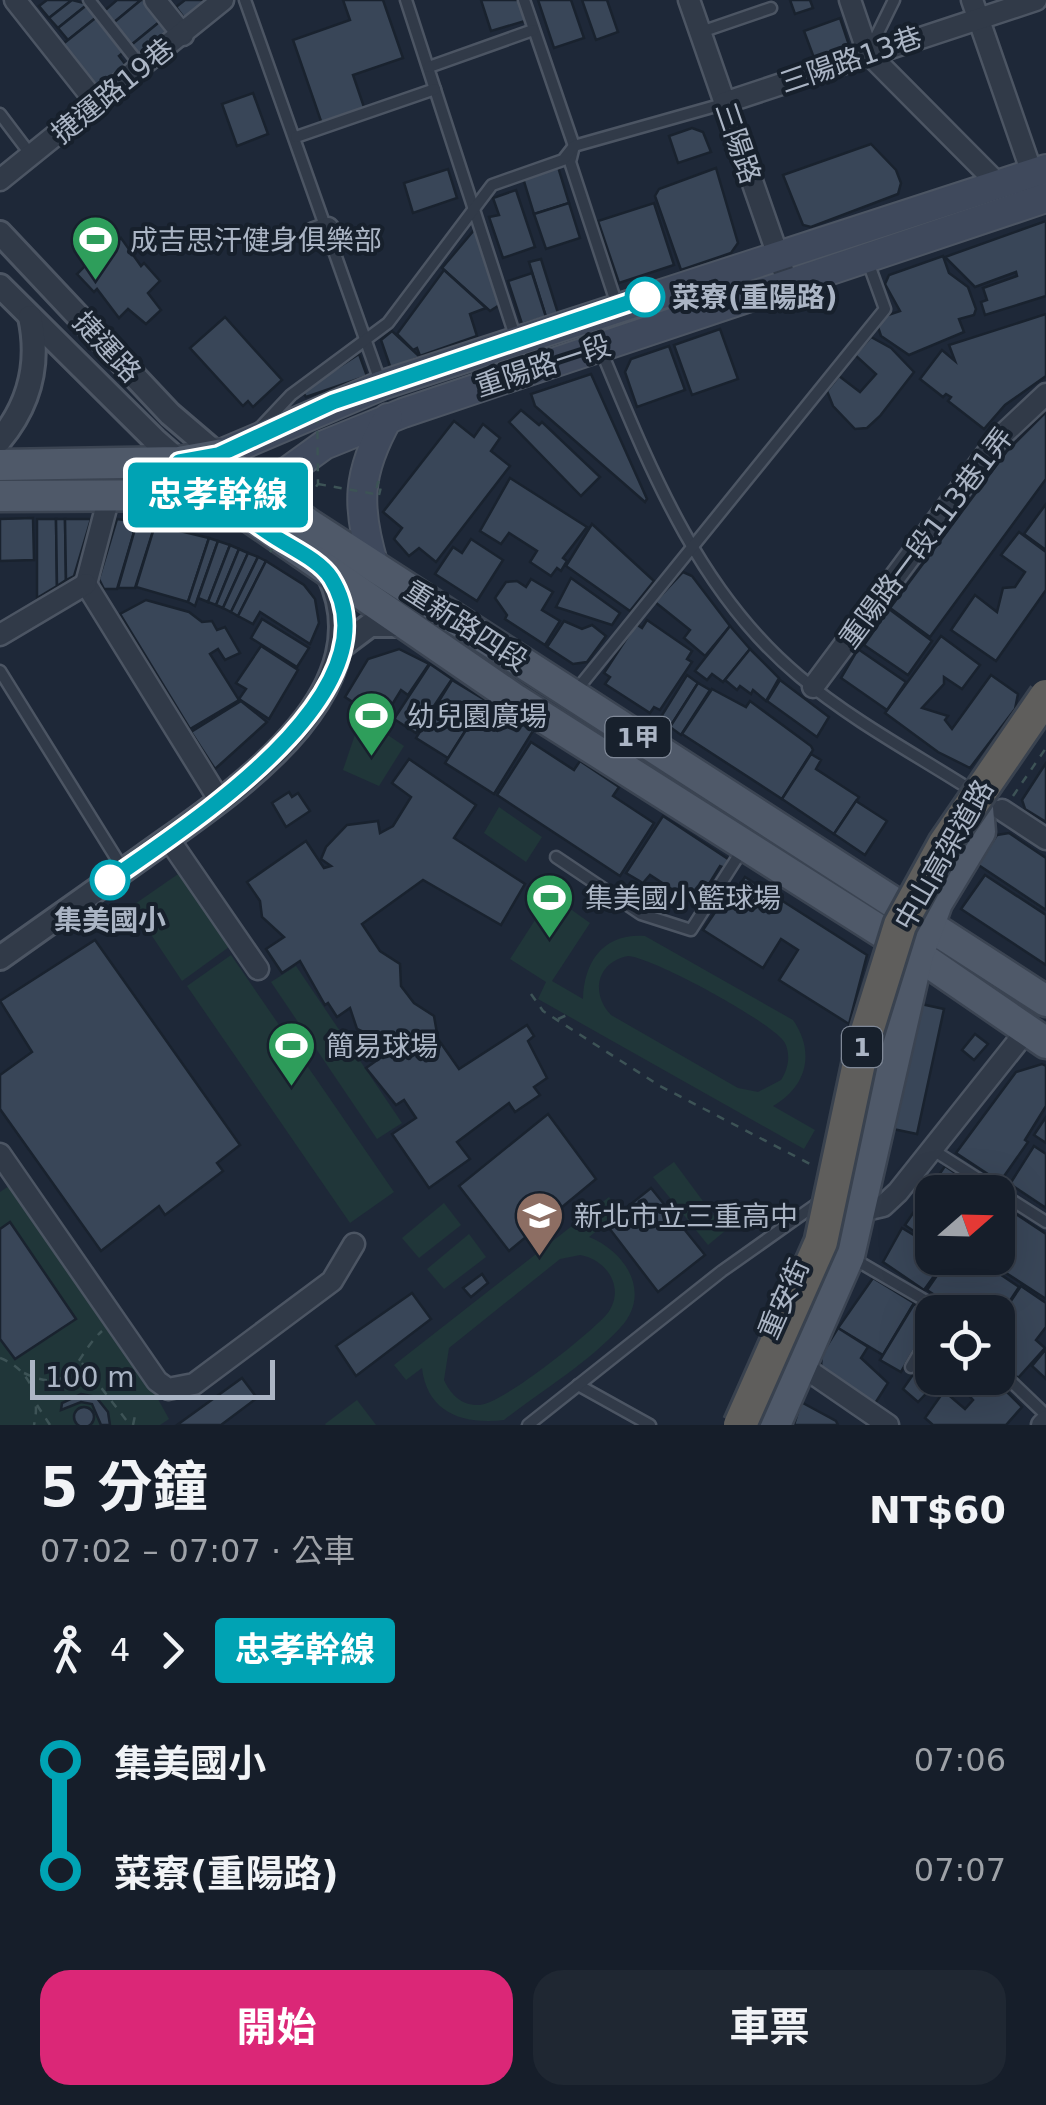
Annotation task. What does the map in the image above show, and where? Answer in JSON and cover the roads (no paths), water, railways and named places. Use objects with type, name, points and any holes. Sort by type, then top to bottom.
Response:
[{"type":"highway","name":"中山高架道路","points":[[740,1425],[821,1242],[863,1044],[900,926],[946,843],[1046,696]]},
{"type":"highway","name":"中山高架道路","points":[[764,1425],[845,1237],[884,1050],[917,938],[961,858],[1046,730]]},
{"type":"main road","name":"重陽路一段","points":[[218,455],[382,385],[617,306],[998,184],[1041,180]]},
{"type":"main road","name":"重陽路一段","points":[[218,495],[255,486],[288,471],[324,445],[388,418],[868,261],[1041,180]]},
{"type":"main road","points":[[374,566],[362,527],[360,489],[369,452],[388,418]]},
{"type":"main road","points":[[0,465],[179,462],[218,455]]},
{"type":"main road","name":"重新路四段","points":[[218,455],[255,486],[374,566],[902,908]]},
{"type":"main road","points":[[0,496],[218,495]]},
{"type":"main road","name":"重新路四段","points":[[218,495],[269,542],[329,574],[745,847],[888,936]]},
{"type":"main road","name":"1","points":[[918,955],[929,925],[980,832],[988,805],[1046,711]]},
{"type":"main road","name":"1","points":[[888,936],[959,816],[988,805]]},
{"type":"main road","name":"1甲","points":[[902,908],[1046,1001]]},
{"type":"main road","name":"1甲","points":[[888,936],[1036,1036]]},
{"type":"main road","name":"重安街","points":[[727,1425],[793,1281],[824,1187],[854,1032],[888,936]]},
{"type":"main road","name":"重安街","points":[[775,1425],[849,1256],[918,955]]},
{"type":"street","points":[[15,0],[98,105]]},
{"type":"street","points":[[154,0],[183,35]]},
{"type":"street","name":"捷運路19巷","points":[[0,180],[98,105],[223,0]]},
{"type":"street","name":"三陽路","points":[[689,0],[788,286]]},
{"type":"street","points":[[850,0],[868,53],[998,184]]},
{"type":"street","name":"三陽路13巷","points":[[724,104],[868,53],[975,9],[1036,0]]},
{"type":"street","points":[[975,9],[1041,180]]},
{"type":"street","name":"捷運路","points":[[0,233],[170,414],[218,455]]},
{"type":"street","name":"捷運路","points":[[0,286],[179,462],[218,495]]},
{"type":"street","points":[[0,440],[21,411],[33,375],[30,317]]},
{"type":"street","name":"重陽路一段113巷1弄","points":[[813,687],[997,440],[1046,394]]},
{"type":"street","points":[[0,636],[86,584],[110,494]]},
{"type":"street","points":[[0,958],[220,801],[286,742],[326,684],[342,646],[342,609],[329,574]]},
{"type":"street","points":[[86,584],[220,801]]},
{"type":"street","points":[[342,646],[370,626],[404,624]]},
{"type":"street","points":[[988,805],[1046,839]]},
{"type":"street","points":[[168,838],[258,968]]},
{"type":"street","points":[[861,1212],[883,1206],[1036,1036]]},
{"type":"street","points":[[0,1154],[7,1179],[157,1381],[168,1390],[182,1390],[332,1281],[354,1244]]},
{"type":"street","points":[[802,1366],[888,1425]]},
{"type":"lane","points":[[89,0],[143,68]]},
{"type":"lane","points":[[246,0],[296,137],[321,231],[368,341],[382,385]]},
{"type":"lane","points":[[406,0],[517,340]]},
{"type":"lane","points":[[524,0],[574,146],[570,162],[617,306]]},
{"type":"lane","points":[[868,53],[894,0]]},
{"type":"lane","points":[[700,32],[771,8]]},
{"type":"lane","points":[[428,68],[534,30]]},
{"type":"lane","points":[[296,137],[435,90]]},
{"type":"lane","points":[[248,443],[291,395],[388,323],[492,185],[563,160],[574,146],[724,104]]},
{"type":"lane","points":[[0,114],[31,156]]},
{"type":"lane","points":[[572,695],[886,310],[868,261]]},
{"type":"lane","points":[[600,348],[648,463],[692,548],[775,654],[813,687],[988,805]]},
{"type":"lane","points":[[0,671],[124,870]]},
{"type":"lane","points":[[556,857],[641,914],[691,930],[745,847]]},
{"type":"lane","points":[[933,1150],[1046,1222]]},
{"type":"lane","points":[[528,1425],[824,1187],[861,1212]]},
{"type":"lane","points":[[849,1256],[915,1295]]},
{"type":"lane","points":[[911,1367],[915,1360]]},
{"type":"lane","points":[[578,1385],[650,1425]]},
{"type":"lane","points":[[1015,1387],[1045,1420]]},
{"type":"place","name":"成吉思汗健身俱樂部","points":[[95,282]]},
{"type":"place","name":"菜寮(重陽路)","points":[[645,297]]},
{"type":"place","name":"幼兒園廣場","points":[[372,758]]},
{"type":"place","name":"集美國小","points":[[110,880]]},
{"type":"place","name":"集美國小籃球場","points":[[550,940]]},
{"type":"place","name":"簡易球場","points":[[291,1088]]},
{"type":"place","name":"新北市立三重高中","points":[[539,1258]]}]
